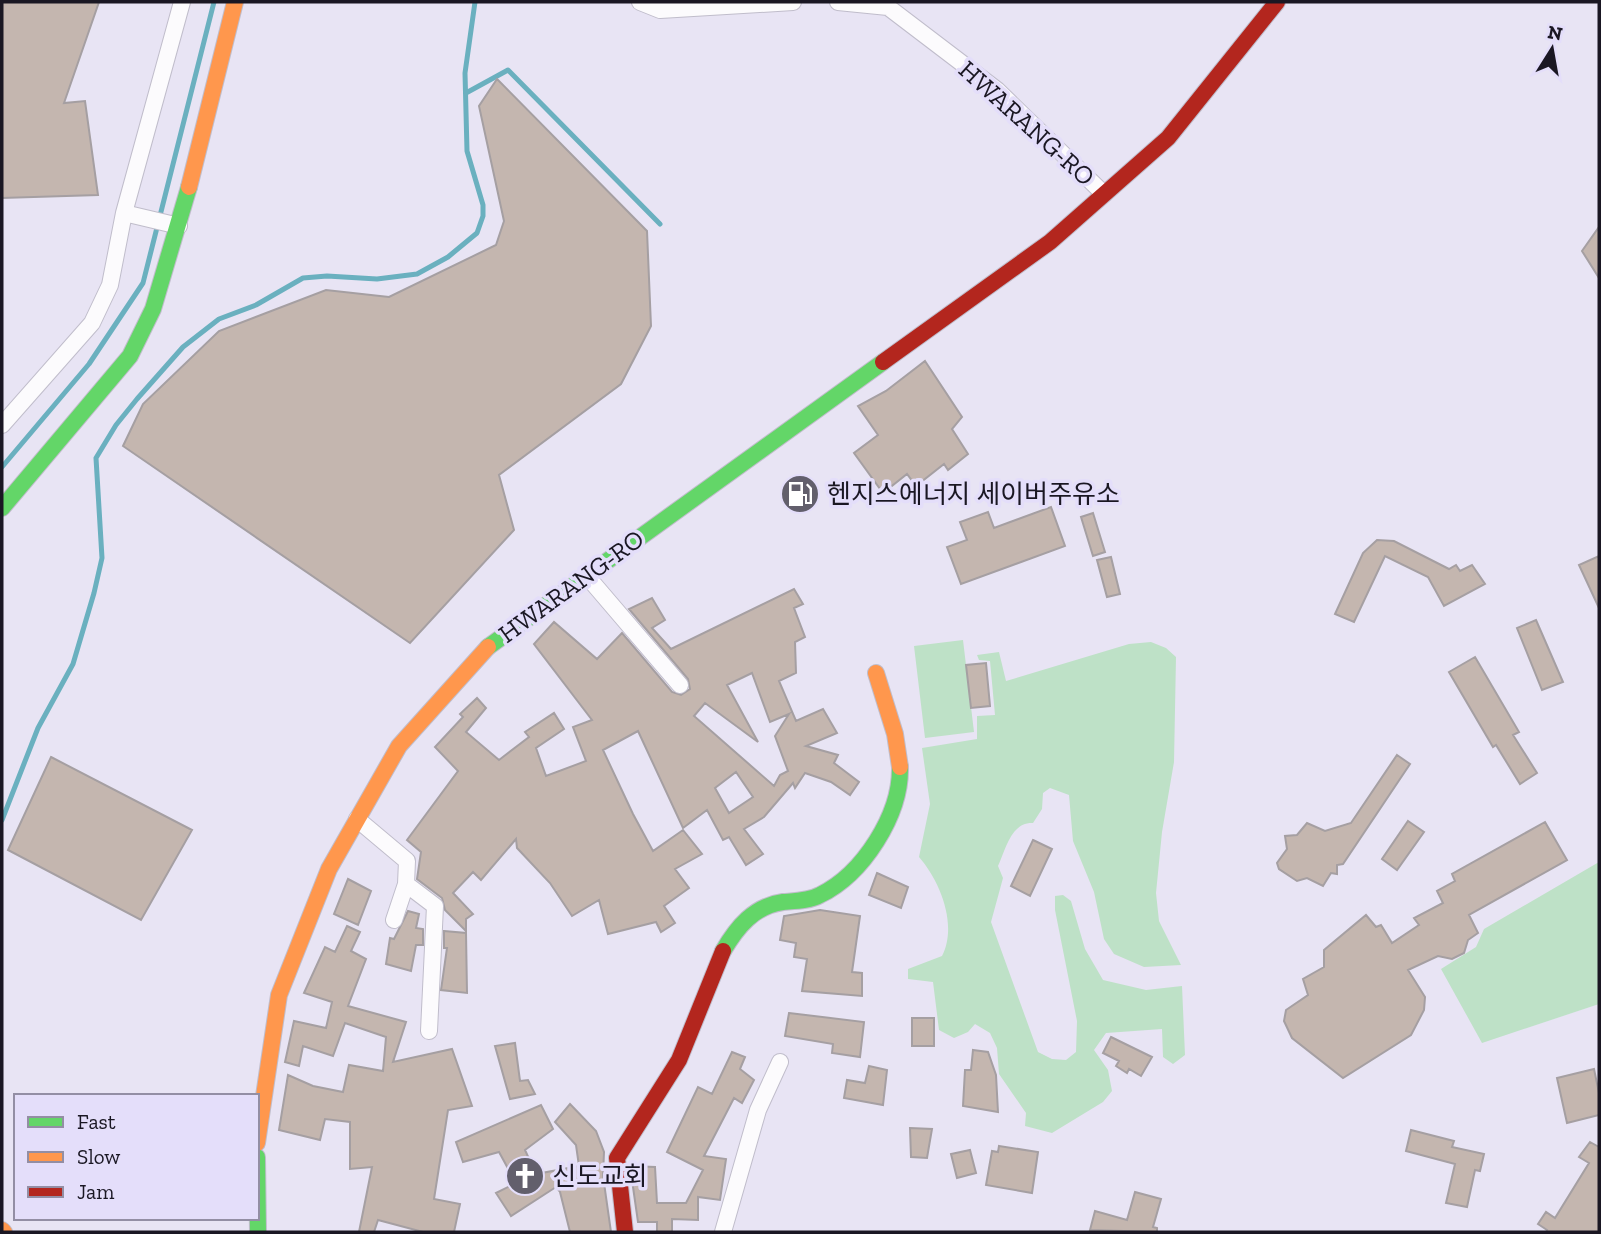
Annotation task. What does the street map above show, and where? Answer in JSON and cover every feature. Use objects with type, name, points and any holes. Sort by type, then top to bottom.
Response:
[{"type":"main road","points":[[2,508],[130,356],[153,309],[178,226],[235,2]]},
{"type":"main road","points":[[1254,2],[1267,16]]},
{"type":"main road","name":"HWARANG-RO","points":[[259,1130],[279,995],[329,869],[398,746],[490,644],[1050,242],[1168,138],[1277,2]]},
{"type":"main road","points":[[625,1232],[617,1157],[672,1074],[720,958],[745,920],[777,901],[819,897],[867,858],[888,816],[900,774],[897,750],[876,673]]},
{"type":"street","points":[[2,425],[92,323],[110,285],[124,214],[182,2]]},
{"type":"street","points":[[639,2],[660,10],[793,2]]},
{"type":"street","name":"HWARANG-RO","points":[[838,2],[888,7],[997,90],[1104,194]]},
{"type":"street","points":[[124,214],[178,226]]},
{"type":"street","points":[[586,575],[680,685]]},
{"type":"street","points":[[357,818],[407,861],[406,884],[394,920]]},
{"type":"street","points":[[406,884],[435,906],[429,1031]]},
{"type":"street","points":[[723,1232],[758,1110],[780,1062]]},
{"type":"green space","points":[[963,640],[974,732],[925,738],[914,646]]},
{"type":"green space","points":[[1151,642],[1166,648],[1176,657],[1174,762],[1162,832],[1156,893],[1159,921],[1181,965],[1144,967],[1114,954],[1104,939],[1094,892],[1073,841],[1069,795],[1050,788],[1043,793],[1042,809],[1033,823],[1019,827],[1007,845],[998,866],[1003,878],[991,922],[1038,1052],[1052,1059],[1066,1060],[1076,1052],[1077,1021],[1055,910],[1055,896],[1063,895],[1071,901],[1085,949],[1103,980],[1146,990],[1182,986],[1185,1055],[1173,1064],[1163,1057],[1162,1029],[1106,1033],[1094,1050],[1108,1070],[1112,1091],[1103,1102],[1052,1133],[1025,1126],[1026,1113],[999,1074],[997,1048],[990,1033],[975,1024],[968,1032],[954,1038],[939,1030],[933,982],[908,979],[908,969],[942,956],[948,931],[940,891],[919,857],[930,804],[922,748],[977,739],[977,716],[995,715],[990,661],[979,660],[977,655],[999,652],[1006,681],[1129,644]]},
{"type":"green space","points":[[1599,862],[1599,1004],[1482,1043],[1441,969],[1476,947],[1484,929]]},
{"type":"building","points":[[2,2],[99,2],[64,103],[85,101],[98,195],[2,198]]},
{"type":"building","points":[[497,79],[647,231],[651,326],[621,384],[499,475],[514,530],[410,643],[123,446],[143,404],[219,331],[326,290],[389,297],[496,245],[504,221],[479,106]]},
{"type":"building","points":[[1599,227],[1599,278],[1582,251]]},
{"type":"building","points":[[925,361],[962,417],[952,429],[968,454],[948,470],[944,464],[916,486],[907,474],[883,493],[854,453],[878,435],[858,406],[886,391]]},
{"type":"building","points":[[1051,507],[1065,546],[961,584],[947,547],[967,540],[960,522],[988,512],[994,528]]},
{"type":"building","points":[[1093,513],[1105,552],[1093,556],[1081,517]]},
{"type":"building","points":[[1377,540],[1394,541],[1449,569],[1456,565],[1460,571],[1472,565],[1485,584],[1444,606],[1428,577],[1385,556],[1354,622],[1335,614],[1363,553]]},
{"type":"building","points":[[1599,556],[1599,608],[1579,565]]},
{"type":"building","points":[[1111,557],[1120,594],[1107,597],[1097,560]]},
{"type":"building","points":[[794,589],[803,604],[794,608],[805,637],[795,642],[796,673],[779,681],[796,721],[823,709],[837,733],[806,746],[838,755],[834,763],[859,782],[850,795],[831,782],[805,773],[795,788],[793,783],[764,817],[744,829],[763,854],[746,865],[729,837],[723,840],[707,810],[683,828],[638,731],[603,750],[633,814],[653,851],[683,830],[702,854],[675,869],[689,888],[664,906],[675,923],[661,932],[656,922],[608,934],[599,900],[572,916],[550,883],[517,848],[516,839],[481,880],[473,872],[453,893],[473,914],[466,919],[466,931],[445,910],[442,898],[417,879],[421,852],[407,840],[458,771],[435,747],[463,717],[460,714],[477,698],[486,708],[466,732],[499,760],[529,737],[525,732],[554,713],[564,729],[536,748],[546,776],[586,761],[573,727],[592,720],[534,644],[554,622],[597,659],[622,633],[672,692],[681,695],[690,689],[688,679],[629,609],[652,598],[665,620],[652,628],[671,649]],"holes":[[[752,673],[770,722],[789,714],[775,736],[788,771],[780,775],[774,786],[694,716],[705,703],[758,742],[727,685]],[[736,772],[753,797],[729,813],[715,788]]]},
{"type":"building","points":[[1536,620],[1563,682],[1542,690],[1517,628]]},
{"type":"building","points":[[1475,657],[1519,732],[1513,735],[1537,773],[1520,784],[1496,745],[1493,747],[1449,672]]},
{"type":"building","points":[[986,663],[990,706],[971,708],[966,665]]},
{"type":"building","points":[[1397,755],[1410,764],[1343,864],[1337,865],[1337,874],[1331,873],[1323,886],[1307,878],[1297,881],[1279,869],[1277,863],[1287,849],[1285,836],[1297,835],[1307,823],[1325,831],[1351,823]]},
{"type":"building","points":[[51,757],[192,830],[141,920],[8,850]]},
{"type":"building","points":[[1408,821],[1424,832],[1397,870],[1382,859]]},
{"type":"building","points":[[1545,822],[1567,860],[1469,915],[1478,933],[1468,940],[1464,953],[1452,959],[1438,956],[1408,970],[1425,997],[1424,1010],[1411,1035],[1343,1078],[1292,1038],[1284,1021],[1286,1010],[1308,995],[1303,979],[1324,967],[1324,950],[1366,915],[1376,927],[1381,925],[1392,943],[1419,925],[1414,918],[1443,903],[1437,891],[1455,881],[1452,874]]},
{"type":"building","points":[[1033,840],[1052,849],[1030,896],[1011,886]]},
{"type":"building","points":[[877,873],[908,887],[901,908],[869,895]]},
{"type":"building","points":[[348,879],[371,891],[358,925],[334,914]]},
{"type":"building","points":[[820,910],[860,916],[852,972],[862,973],[862,996],[802,991],[807,959],[794,957],[796,943],[780,940],[784,916]]},
{"type":"building","points":[[408,911],[419,914],[416,928],[423,929],[423,945],[416,945],[411,971],[386,964],[390,938],[394,939]]},
{"type":"building","points":[[347,926],[360,932],[351,951],[366,959],[348,1006],[406,1022],[393,1062],[452,1049],[472,1106],[448,1110],[434,1199],[460,1204],[454,1232],[423,1232],[378,1220],[374,1232],[359,1232],[372,1167],[350,1169],[350,1122],[325,1119],[320,1140],[279,1130],[288,1075],[313,1086],[343,1092],[349,1065],[383,1071],[386,1037],[345,1023],[333,1056],[303,1046],[299,1066],[285,1062],[294,1021],[326,1028],[332,1002],[304,993],[325,947],[335,952]]},
{"type":"building","points":[[444,931],[466,933],[467,993],[441,990],[447,948],[444,948]]},
{"type":"building","points":[[789,1013],[864,1022],[860,1057],[832,1053],[833,1044],[785,1036]]},
{"type":"building","points":[[912,1018],[934,1018],[934,1046],[912,1046]]},
{"type":"building","points":[[1111,1037],[1152,1057],[1141,1076],[1129,1069],[1127,1073],[1116,1066],[1119,1061],[1103,1053]]},
{"type":"building","points":[[515,1043],[520,1081],[528,1080],[535,1094],[510,1099],[495,1046]]},
{"type":"building","points":[[973,1050],[988,1052],[996,1075],[998,1112],[963,1106],[965,1070],[971,1070]]},
{"type":"building","points":[[732,1052],[745,1057],[740,1069],[754,1080],[742,1103],[734,1098],[704,1156],[726,1159],[720,1200],[698,1197],[698,1220],[672,1219],[672,1232],[657,1232],[657,1222],[638,1222],[630,1166],[655,1167],[657,1203],[686,1203],[703,1170],[667,1152],[698,1087],[712,1094]]},
{"type":"building","points":[[869,1066],[887,1070],[883,1105],[844,1098],[847,1080],[865,1083]]},
{"type":"building","points":[[1594,1069],[1599,1093],[1599,1115],[1567,1123],[1557,1078]]},
{"type":"building","points":[[570,1104],[596,1131],[604,1152],[603,1176],[611,1232],[570,1232],[560,1192],[556,1187],[511,1216],[496,1193],[516,1183],[499,1152],[463,1162],[456,1142],[541,1105],[553,1129],[525,1150],[536,1174],[579,1166],[576,1145],[555,1122]]},
{"type":"building","points":[[910,1128],[932,1129],[927,1158],[911,1157]]},
{"type":"building","points":[[1411,1130],[1454,1141],[1452,1147],[1484,1154],[1480,1171],[1475,1170],[1467,1207],[1446,1203],[1455,1164],[1406,1151]]},
{"type":"building","points":[[1590,1142],[1599,1147],[1599,1232],[1546,1232],[1547,1230],[1538,1224],[1546,1212],[1555,1218],[1589,1163],[1579,1157]]},
{"type":"building","points":[[999,1146],[1038,1152],[1032,1193],[986,1185],[992,1151],[998,1152]]},
{"type":"building","points":[[970,1150],[976,1173],[957,1178],[951,1154]]},
{"type":"building","points":[[1135,1192],[1161,1199],[1153,1227],[1157,1228],[1157,1232],[1090,1230],[1095,1211],[1127,1220]]},
{"type":"waterway","points":[[2,467],[89,364],[143,283],[214,2]]},
{"type":"waterway","points":[[2,820],[38,728],[73,664],[94,593],[102,558],[96,458],[116,425],[137,399],[183,347],[219,319],[256,305],[303,278],[327,276],[377,279],[417,274],[448,257],[477,233],[483,216],[483,205],[467,151],[465,73],[475,2]]},
{"type":"waterway","points":[[466,93],[508,70],[660,224]]},
{"type":"traffic: fast","points":[[2,508],[130,356],[153,309],[189,187]]},
{"type":"traffic: fast","points":[[488,647],[883,362]]},
{"type":"traffic: fast","points":[[723,951],[740,926],[763,908],[816,897],[851,873],[876,841],[886,823],[899,785],[900,767]]},
{"type":"traffic: fast","points":[[258,1220],[258,1232]]},
{"type":"traffic: slow","points":[[189,187],[235,2]]},
{"type":"traffic: slow","points":[[259,1130],[279,995],[329,869],[399,746],[488,647]]},
{"type":"traffic: slow","points":[[876,673],[895,734],[900,767]]},
{"type":"traffic: jam","points":[[883,362],[1050,242],[1168,138],[1277,2]]},
{"type":"traffic: jam","points":[[625,1232],[617,1158],[679,1060],[723,951]]},
{"type":"place","name":"헨지스에너지 세이버주유소","points":[[800,494]]},
{"type":"place","name":"신도교회","points":[[525,1176]]}]
